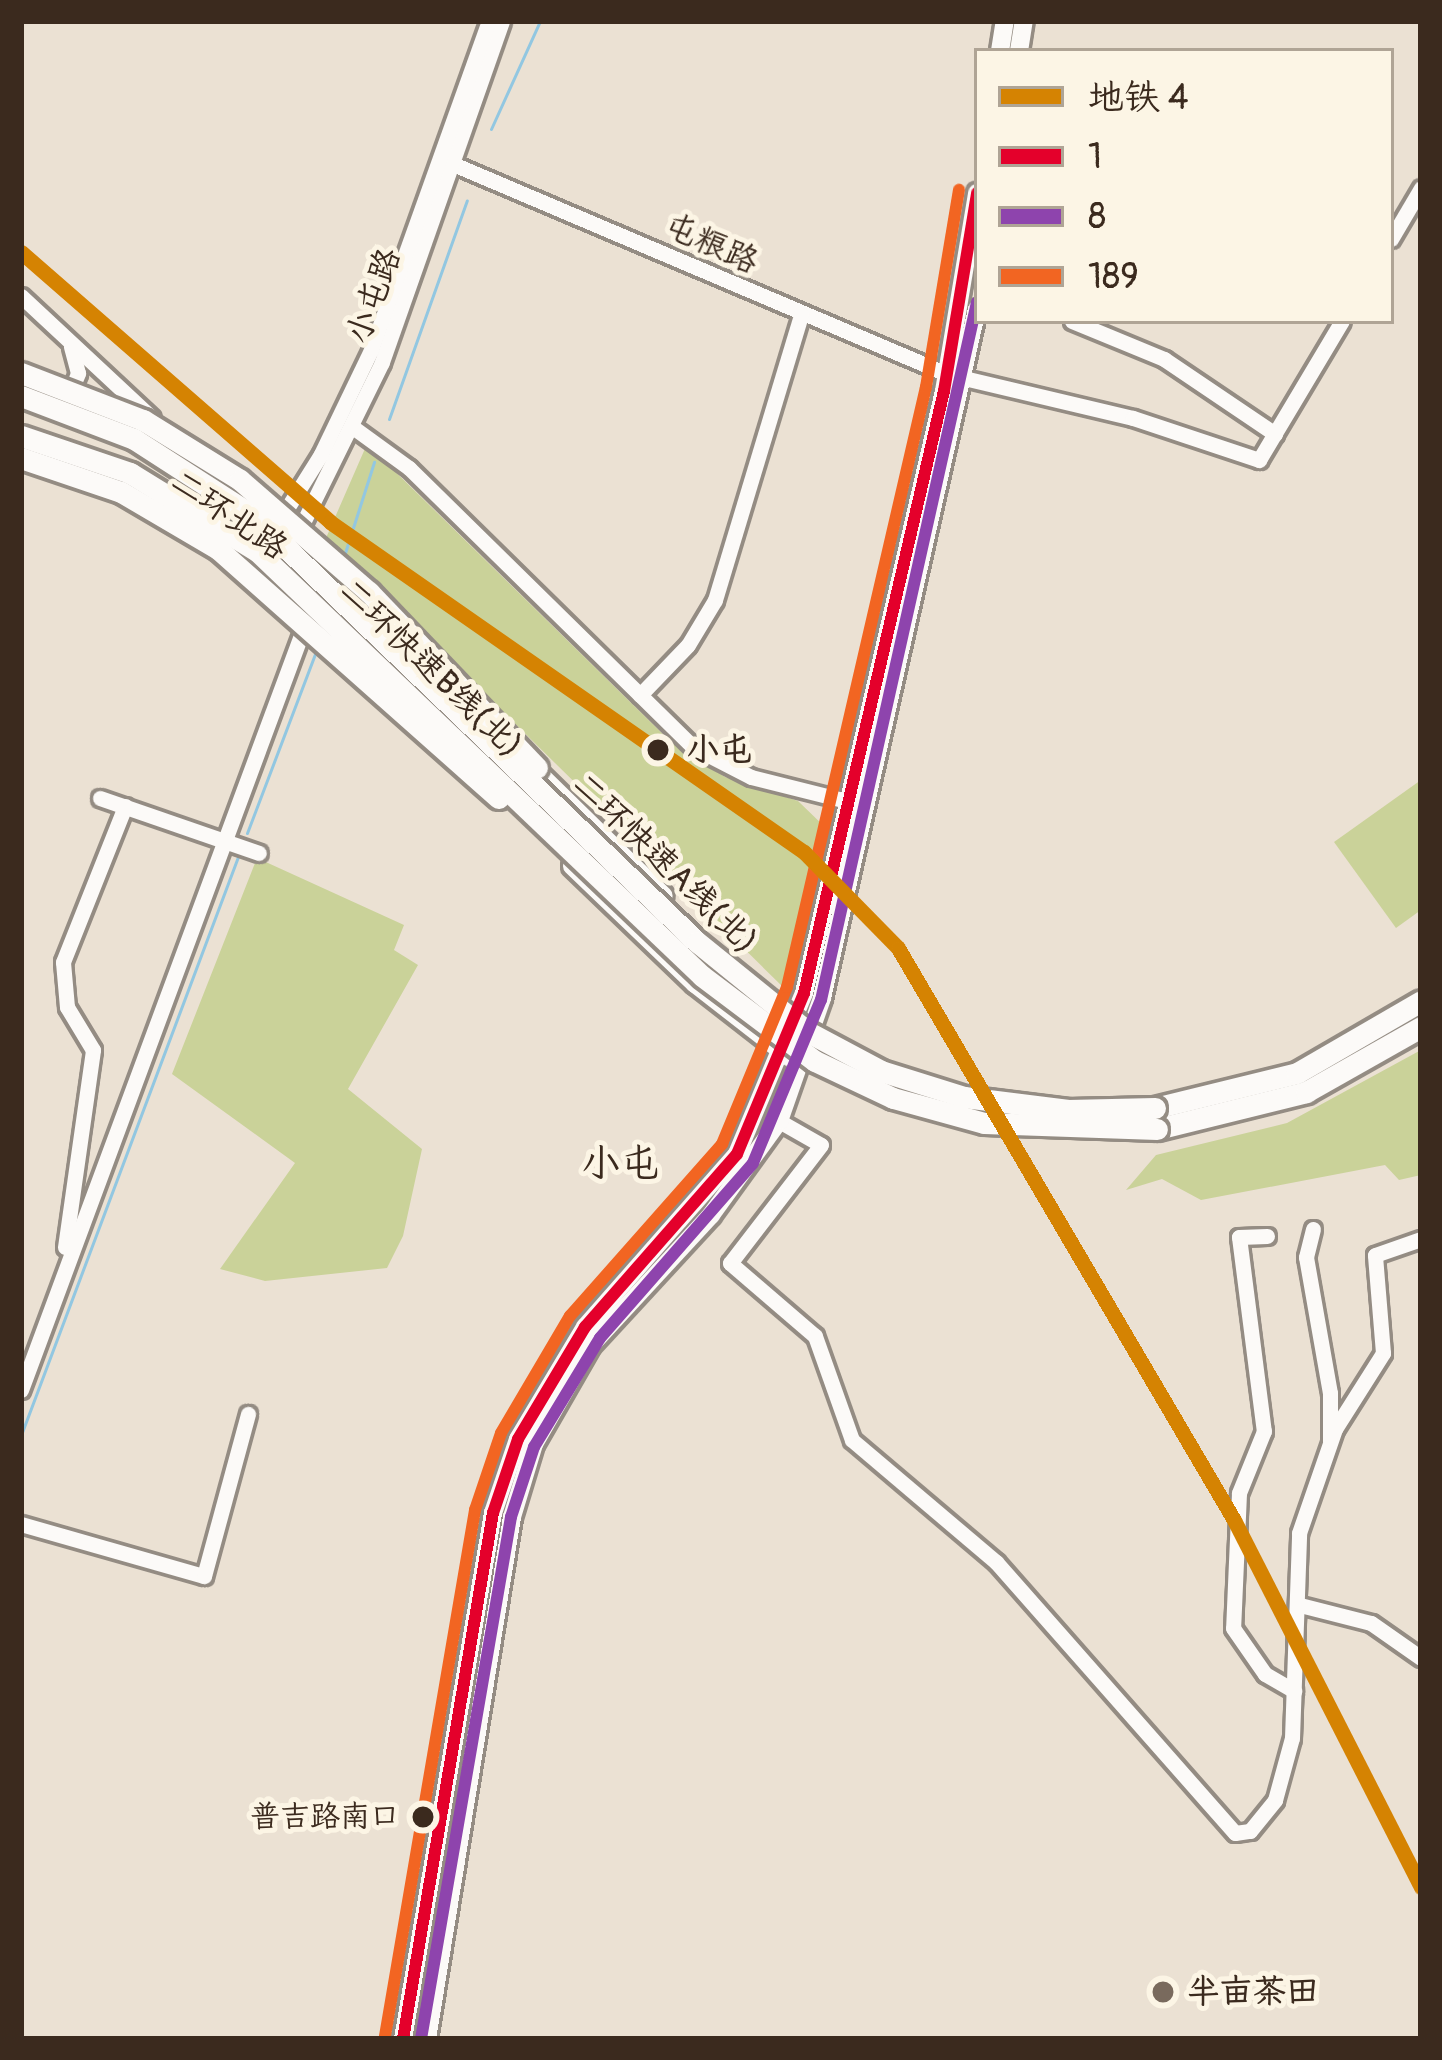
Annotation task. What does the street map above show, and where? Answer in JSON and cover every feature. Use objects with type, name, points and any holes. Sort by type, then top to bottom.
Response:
[{"type":"highway","points":[[21,374],[143,419],[290,519],[401,625],[709,968]]},
{"type":"highway","name":"二环快速A线(北)","points":[[21,396],[134,439],[252,515],[709,968]]},
{"type":"highway","name":"二环快速B线(北)","points":[[21,436],[130,473],[256,551],[815,1061],[914,1106],[1038,1130],[1292,1098],[1421,1027]]},
{"type":"highway","points":[[21,454],[121,492],[244,568],[709,968]]},
{"type":"highway","points":[[1156,1118],[1297,1072],[1421,1001]]},
{"type":"main road","points":[[427,2039],[512,1517],[534,1444],[591,1345],[710,1215],[779,1121],[956,377],[974,219]]},
{"type":"main road","points":[[806,1017],[851,802],[974,319]]},
{"type":"main road","name":"二环北路","points":[[21,406],[149,448],[274,525],[704,934],[806,1017]]},
{"type":"main road","name":"二环北路","points":[[21,454],[130,488],[253,562],[311,611],[674,965],[792,1059]]},
{"type":"main road","points":[[403,2039],[493,1513],[518,1439],[585,1327],[737,1154],[792,1059]]},
{"type":"street","name":"小屯路","points":[[253,562],[371,350],[489,21]]},
{"type":"street","name":"小屯路","points":[[271,577],[354,428],[454,164],[502,21]]},
{"type":"street","name":"屯粮路","points":[[454,164],[956,377],[1133,418],[1259,460],[1275,434]]},
{"type":"street","points":[[1394,234],[1421,188]]},
{"type":"street","points":[[21,296],[274,525]]},
{"type":"street","points":[[640,695],[688,645],[715,600],[801,315]]},
{"type":"street","points":[[1079,324],[1164,359],[1275,434],[1340,324]]},
{"type":"street","points":[[42,410],[62,404],[75,385],[77,360],[66,340]]},
{"type":"street","points":[[354,428],[409,469],[640,695],[721,764],[851,802]]},
{"type":"street","points":[[21,1390],[221,838],[311,611]]},
{"type":"street","points":[[100,798],[260,853]]},
{"type":"street","points":[[62,1268],[93,1050],[67,1007],[63,962],[125,806]]},
{"type":"street","points":[[779,1121],[821,1145],[730,1263],[814,1336],[852,1440],[996,1562],[1235,1833],[1250,1831],[1275,1800],[1292,1738],[1299,1533],[1331,1444],[1382,1353],[1375,1255],[1421,1239]]},
{"type":"street","points":[[77,1155],[103,1159]]},
{"type":"street","points":[[1312,1229],[1306,1257],[1331,1444]]},
{"type":"street","points":[[1268,1236],[1239,1237],[1264,1431],[1239,1493],[1233,1628],[1265,1675],[1294,1691]]},
{"type":"street","points":[[21,1524],[204,1576],[248,1414]]},
{"type":"street","points":[[1300,1605],[1371,1623],[1421,1658]]},
{"type":"green space","points":[[367,444],[671,742],[725,777],[798,801],[828,830],[785,989],[326,538]]},
{"type":"green space","points":[[1421,780],[1421,910],[1396,928],[1334,842]]},
{"type":"green space","points":[[257,858],[404,925],[394,950],[418,965],[348,1089],[422,1149],[403,1236],[387,1268],[265,1281],[220,1269],[295,1163],[172,1074]]},
{"type":"green space","points":[[1421,1050],[1421,1175],[1399,1180],[1385,1165],[1201,1200],[1162,1179],[1126,1190],[1156,1155],[1287,1123]]},
{"type":"waterway","points":[[491,129],[540,21]]},
{"type":"waterway","points":[[389,419],[467,200]]},
{"type":"waterway","points":[[344,556],[374,462]]},
{"type":"waterway","points":[[247,833],[317,649]]},
{"type":"waterway","points":[[21,1435],[239,854]]},
{"type":"metro line","name":"4","points":[[21,252],[330,522],[804,852],[898,948],[1234,1520],[1421,1887]]},
{"type":"transit line","name":"189","points":[[385,2036],[475,1510],[501,1433],[570,1316],[722,1144],[787,987],[926,387],[959,190]]},
{"type":"transit line","name":"1","points":[[403,2039],[493,1513],[518,1439],[585,1327],[737,1154],[804,993],[944,391],[974,211]]},
{"type":"transit line","name":"8","points":[[421,2039],[511,1517],[534,1447],[600,1338],[753,1163],[821,1000],[974,315]]},
{"type":"place","name":"小屯","points":[[658,750]]},
{"type":"place","name":"普吉路南口","points":[[423,1817]]},
{"type":"place","name":"半亩茶田","points":[[1163,1992]]},
{"type":"district","name":"小屯","points":[[620,1164]]}]
